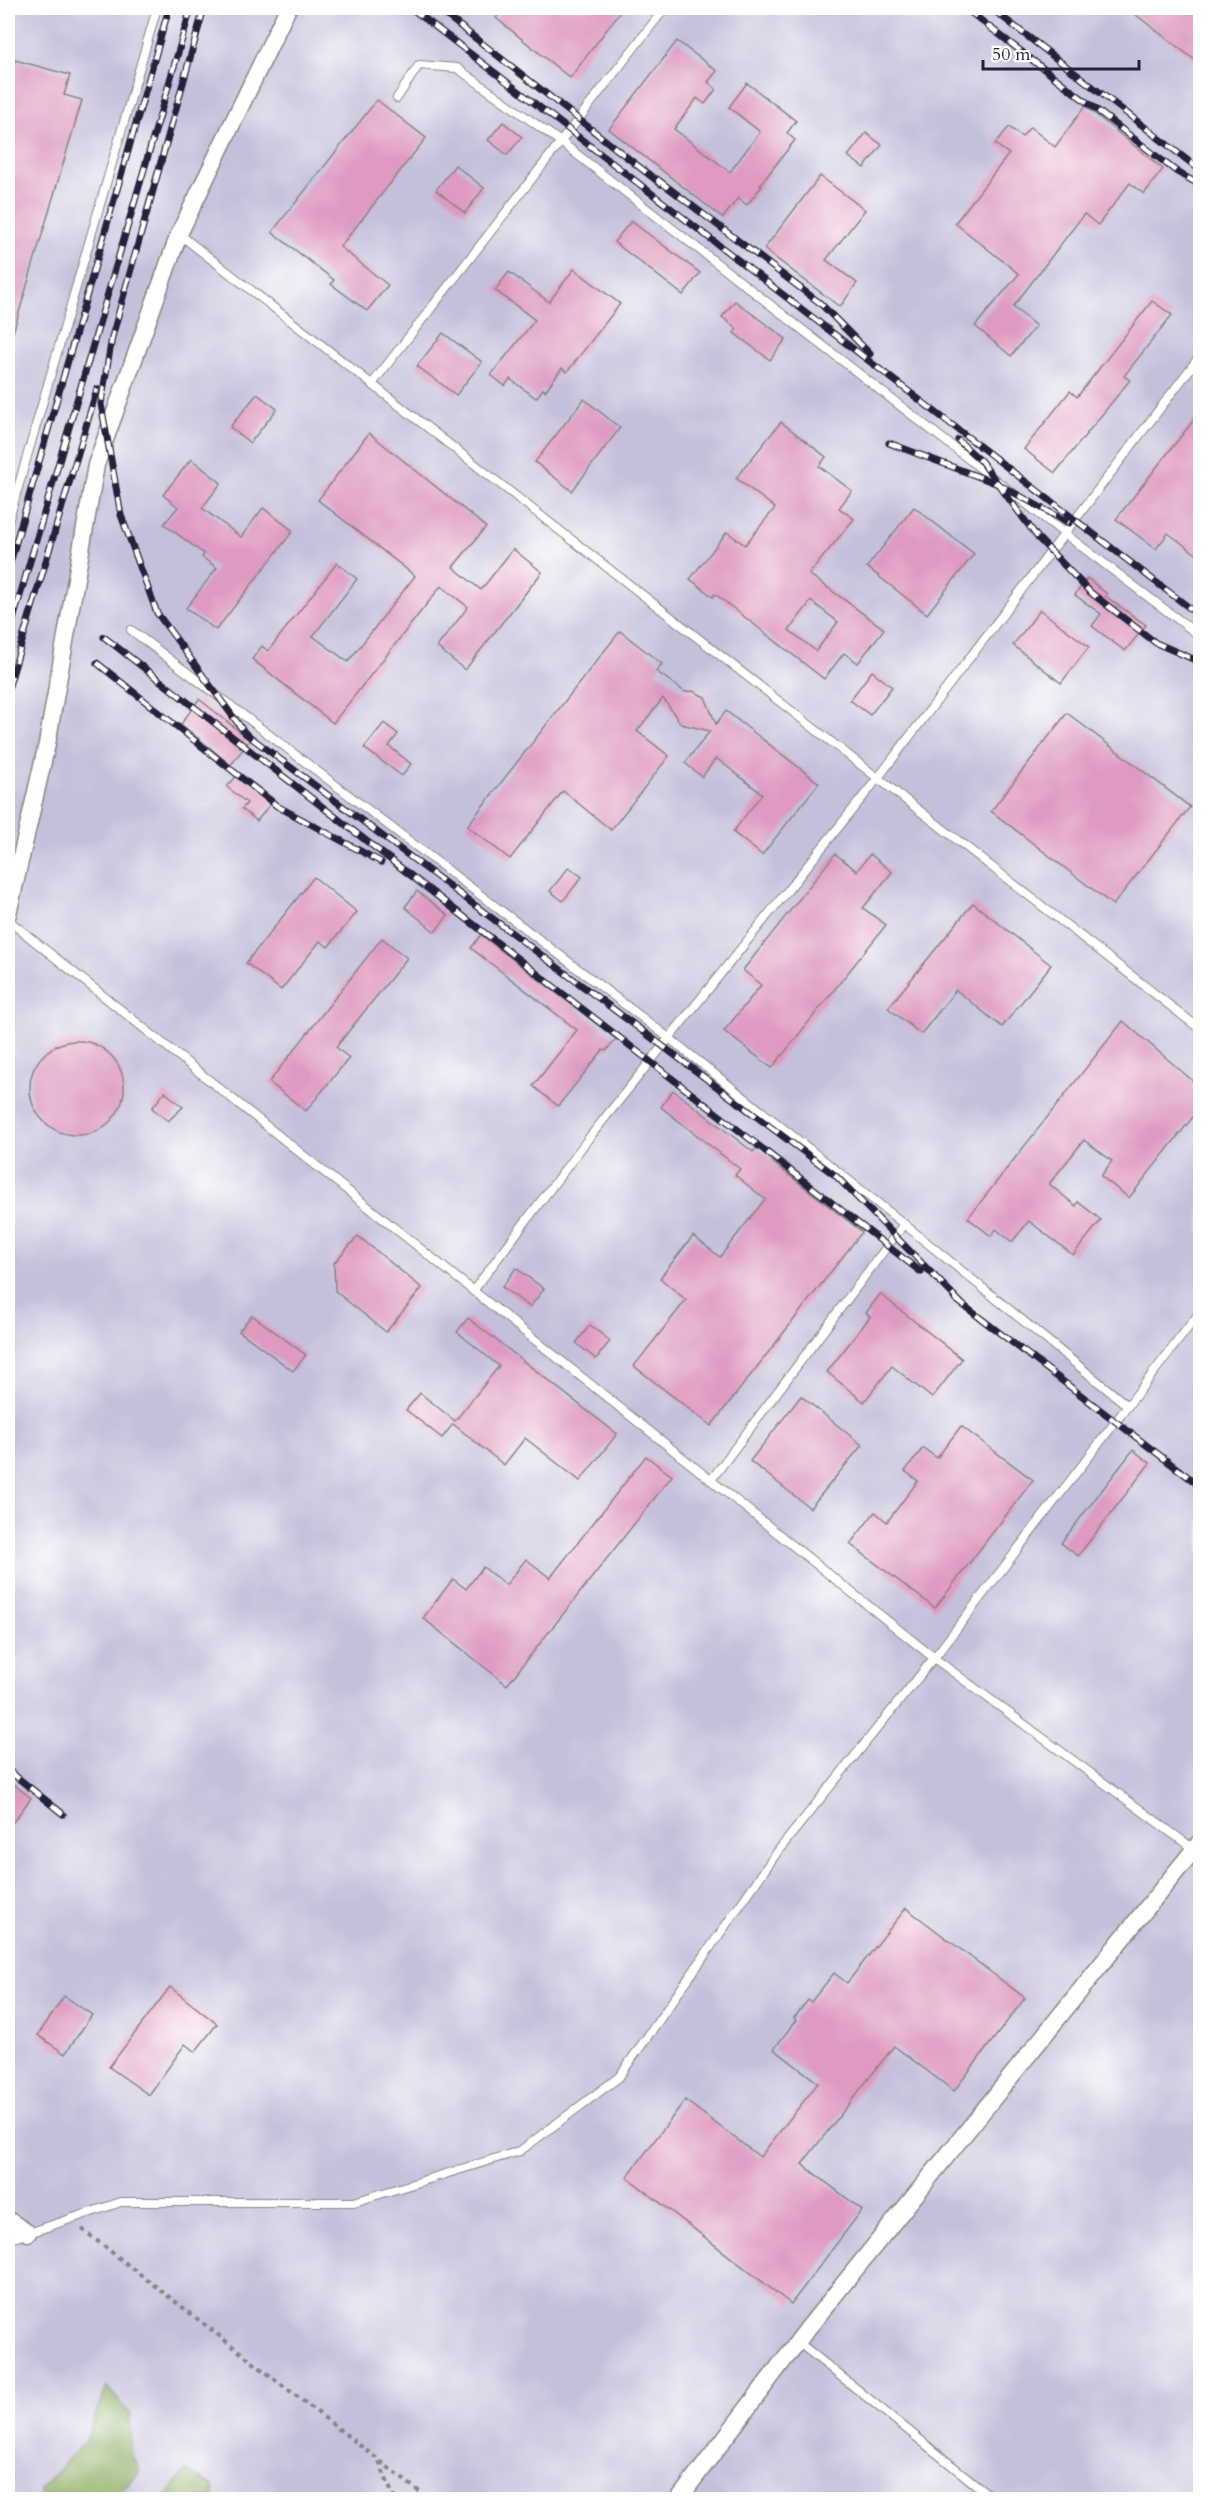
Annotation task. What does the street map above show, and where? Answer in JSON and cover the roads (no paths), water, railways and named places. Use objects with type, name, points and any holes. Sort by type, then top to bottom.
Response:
[{"type":"street","points":[[8,914],[47,744],[96,465],[179,234],[288,8]]},
{"type":"street","points":[[678,2499],[798,2342],[1198,1849]]},
{"type":"street","points":[[8,2220],[28,2233]]},
{"type":"lane","points":[[8,522],[157,8]]},
{"type":"lane","points":[[372,384],[665,8]]},
{"type":"lane","points":[[396,98],[419,65],[457,68],[561,142],[1065,534],[1200,636]]},
{"type":"lane","points":[[179,234],[1200,1029]]},
{"type":"lane","points":[[474,1292],[588,1139],[878,778],[1200,356]]},
{"type":"lane","points":[[131,630],[669,1038],[904,1224],[1128,1406]]},
{"type":"lane","points":[[8,920],[934,1658],[1198,1849]]},
{"type":"lane","points":[[711,1480],[904,1224]]},
{"type":"lane","points":[[8,2240],[121,2202],[354,2202],[520,2151],[619,2077],[778,1851],[934,1658],[1200,1312]]},
{"type":"lane","points":[[798,2342],[995,2499]]},
{"type":"railway","points":[[8,570],[169,8]]},
{"type":"railway","points":[[8,637],[191,8]]},
{"type":"railway","points":[[204,8],[112,337],[101,404],[121,515],[157,613],[245,733],[836,1176],[961,1303]]},
{"type":"railway","points":[[411,8],[1200,616]]},
{"type":"railway","points":[[437,8],[661,184]]},
{"type":"railway","points":[[965,8],[1177,172],[1200,185]]},
{"type":"railway","points":[[991,8],[1200,170]]},
{"type":"railway","points":[[657,179],[820,303],[870,354]]},
{"type":"railway","points":[[8,689],[97,389]]},
{"type":"railway","points":[[958,440],[981,461],[1038,538],[1090,592],[1156,643],[1200,662]]},
{"type":"railway","points":[[889,443],[998,484],[1069,523]]},
{"type":"railway","points":[[104,637],[921,1272]]},
{"type":"railway","points":[[97,663],[277,806],[381,862]]},
{"type":"railway","points":[[954,1298],[1200,1486]]},
{"type":"railway","points":[[8,1770],[63,1814]]}]
